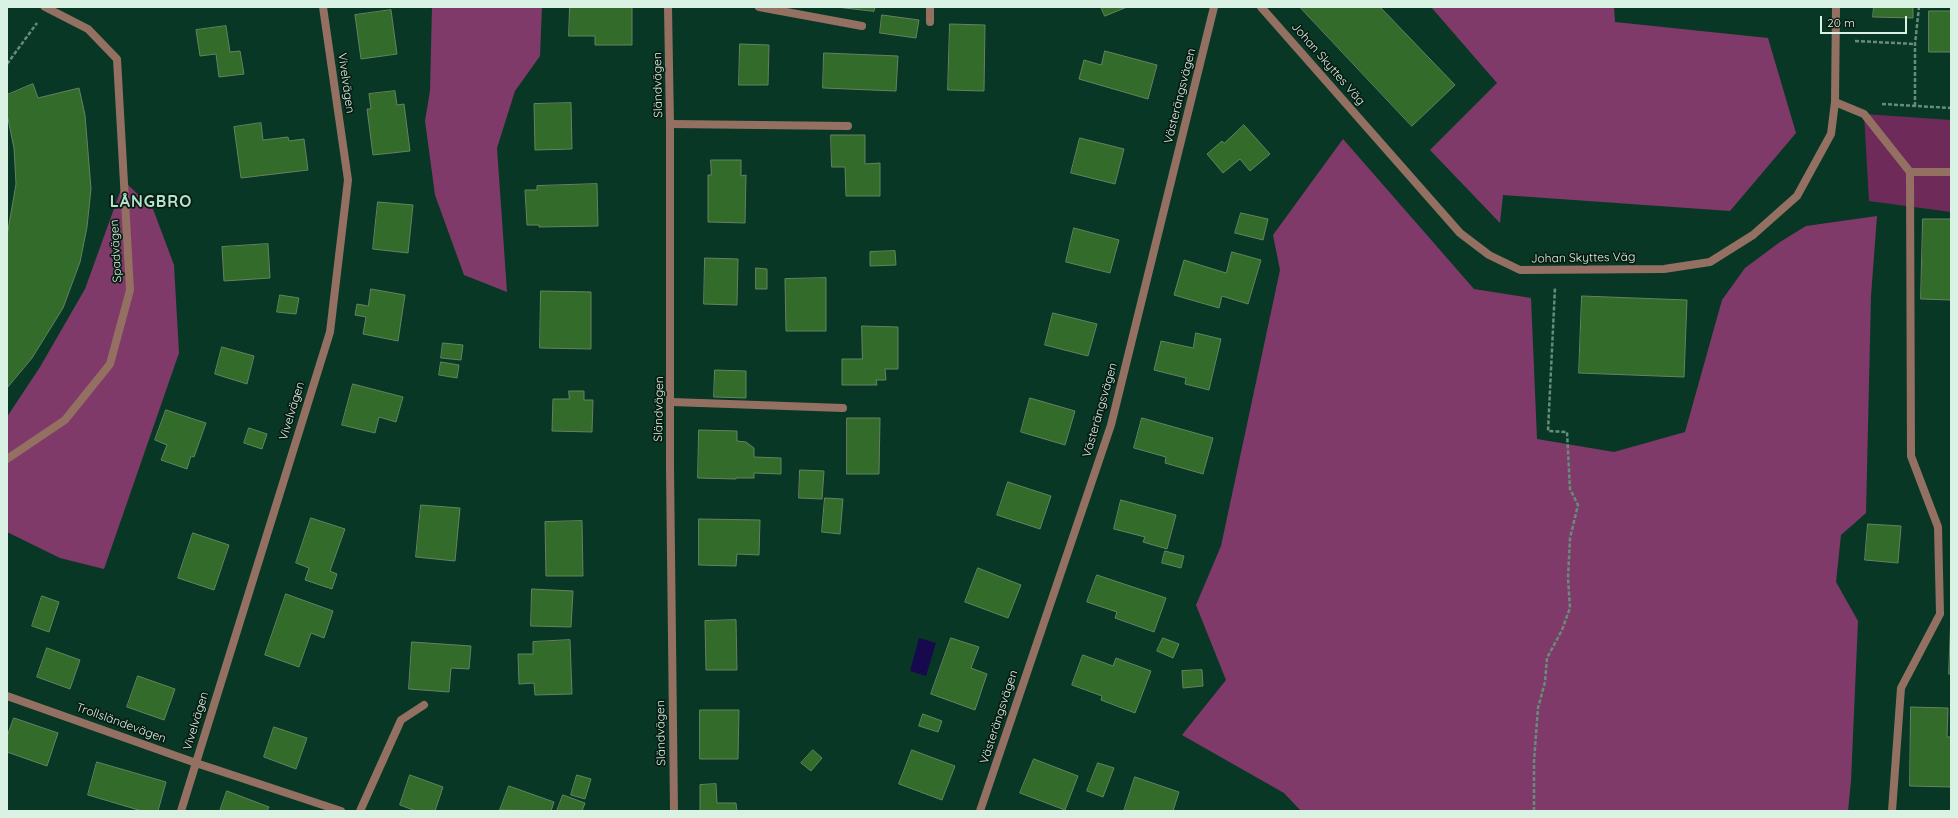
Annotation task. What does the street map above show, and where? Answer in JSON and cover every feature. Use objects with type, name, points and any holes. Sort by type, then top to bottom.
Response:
[{"type":"street","name":"Spadvägen","points":[[7,459],[65,420],[110,364],[130,290],[117,59],[88,29],[45,7]]},
{"type":"street","name":"Vivelvägen","points":[[181,811],[330,332],[348,180],[323,7]]},
{"type":"street","name":"Sländvägen","points":[[668,7],[672,402],[670,467],[674,811]]},
{"type":"street","points":[[759,7],[862,26]]},
{"type":"street","points":[[930,7],[930,22]]},
{"type":"street","name":"Västerängsvägen","points":[[982,810],[1111,425],[1214,7]]},
{"type":"street","name":"Johan Skyttes Väg","points":[[1261,7],[1460,233],[1489,255],[1520,270],[1664,269],[1710,262],[1753,235],[1797,196],[1831,134],[1835,102],[1836,7]]},
{"type":"street","points":[[1835,102],[1864,114],[1910,172],[1911,456],[1938,527],[1940,614],[1901,688],[1892,811]]},
{"type":"street","points":[[670,124],[848,126]]},
{"type":"street","points":[[1910,172],[1951,172]]},
{"type":"street","points":[[672,402],[843,408]]},
{"type":"street","name":"Trollsländevägen","points":[[7,696],[341,811]]},
{"type":"street","points":[[360,811],[401,720],[424,704]]},
{"type":"path","points":[[1915,106],[1915,44],[1919,7]]},
{"type":"path","points":[[7,64],[38,25],[37,19]]},
{"type":"path","points":[[1848,41],[1915,44]]},
{"type":"path","points":[[1875,104],[1951,108]]},
{"type":"path","points":[[1534,811],[1534,761],[1538,708],[1545,682],[1547,658],[1562,630],[1570,608],[1568,578],[1570,538],[1578,505],[1570,490],[1567,432],[1548,431],[1556,270]]},
{"type":"shaded area","points":[[432,7],[542,7],[540,56],[515,91],[497,148],[507,292],[464,275],[435,195],[425,121],[430,91]]},
{"type":"shaded area","points":[[1431,7],[1614,7],[1615,22],[1768,38],[1796,133],[1730,211],[1503,195],[1500,223],[1430,150],[1497,83]]},
{"type":"shaded area","points":[[1864,114],[1951,120],[1951,212],[1869,201]]},
{"type":"shaded area","points":[[1343,139],[1474,289],[1531,298],[1537,439],[1614,452],[1685,432],[1722,300],[1745,268],[1780,242],[1806,226],[1877,216],[1871,296],[1866,513],[1841,535],[1836,582],[1858,621],[1851,781],[1848,811],[1301,811],[1284,793],[1182,735],[1226,680],[1196,605],[1221,546],[1280,270],[1273,235]]},
{"type":"shaded area","points":[[124,181],[153,209],[174,265],[179,353],[104,569],[60,558],[7,532],[7,417],[40,367],[85,289]]},
{"type":"shaded area","points":[[919,638],[936,643],[926,676],[910,671]]},
{"type":"building","points":[[570,7],[632,7],[632,45],[595,45],[595,36],[569,36]]},
{"type":"building","points":[[837,7],[875,7],[874,11]]},
{"type":"building","points":[[1101,7],[1127,7],[1105,16]]},
{"type":"building","points":[[1300,7],[1380,7],[1455,85],[1412,126]]},
{"type":"building","points":[[1874,7],[1913,7],[1913,18],[1873,17]]},
{"type":"building","points":[[391,10],[397,54],[361,59],[355,15]]},
{"type":"building","points":[[1929,11],[1951,11],[1951,52],[1929,52]]},
{"type":"building","points":[[882,15],[919,20],[916,38],[880,33]]},
{"type":"building","points":[[950,24],[985,25],[984,91],[948,90]]},
{"type":"building","points":[[226,26],[230,52],[240,51],[244,74],[219,77],[216,54],[200,56],[196,30]]},
{"type":"building","points":[[740,44],[769,45],[768,85],[739,85]]},
{"type":"building","points":[[1105,51],[1157,65],[1148,99],[1079,79],[1084,60],[1101,65]]},
{"type":"building","points":[[824,53],[898,56],[896,91],[823,88]]},
{"type":"building","points":[[33,84],[38,98],[79,88],[85,115],[91,189],[87,227],[80,262],[63,308],[32,358],[7,388],[7,236],[16,184],[14,148],[7,114],[7,95]]},
{"type":"building","points":[[395,91],[397,105],[404,104],[410,151],[373,155],[367,109],[371,109],[369,94]]},
{"type":"building","points":[[571,103],[572,149],[535,150],[534,104]]},
{"type":"building","points":[[261,123],[263,140],[288,137],[289,141],[304,139],[308,170],[241,178],[234,127]]},
{"type":"building","points":[[1244,125],[1270,154],[1250,171],[1240,159],[1223,173],[1207,154],[1222,141],[1224,143]]},
{"type":"building","points":[[831,135],[865,135],[865,164],[880,163],[880,196],[846,196],[845,167],[832,167]]},
{"type":"building","points":[[1080,138],[1124,149],[1115,184],[1071,173]]},
{"type":"building","points":[[711,160],[741,160],[741,176],[746,175],[745,223],[708,222],[708,175],[711,175]]},
{"type":"building","points":[[597,184],[598,226],[539,227],[539,225],[527,225],[525,190],[537,190],[537,186]]},
{"type":"building","points":[[378,202],[413,205],[408,253],[373,249]]},
{"type":"building","points":[[1241,213],[1268,219],[1263,240],[1235,233]]},
{"type":"building","points":[[1923,219],[1951,219],[1951,300],[1921,299]]},
{"type":"building","points":[[1074,228],[1119,240],[1110,273],[1066,262]]},
{"type":"building","points":[[268,244],[270,278],[224,281],[222,247]]},
{"type":"building","points":[[895,251],[896,265],[870,266],[870,252]]},
{"type":"building","points":[[1232,252],[1261,260],[1248,304],[1222,296],[1219,308],[1174,295],[1184,260],[1226,273]]},
{"type":"building","points":[[705,258],[738,259],[737,305],[704,304]]},
{"type":"building","points":[[756,268],[767,269],[767,289],[756,289]]},
{"type":"building","points":[[826,278],[826,331],[786,331],[785,279]]},
{"type":"building","points":[[371,289],[405,295],[398,341],[363,334],[366,317],[355,315],[357,304],[368,306]]},
{"type":"building","points":[[541,291],[591,292],[591,349],[540,348]]},
{"type":"building","points":[[280,295],[299,298],[296,314],[277,312]]},
{"type":"building","points":[[1582,296],[1687,300],[1684,377],[1579,373]]},
{"type":"building","points":[[1053,313],[1097,324],[1088,356],[1045,345]]},
{"type":"building","points":[[862,326],[898,327],[898,369],[885,369],[886,380],[876,380],[877,385],[842,385],[842,359],[862,359]]},
{"type":"building","points":[[1196,333],[1221,339],[1209,390],[1185,384],[1186,378],[1154,370],[1161,341],[1193,348]]},
{"type":"building","points":[[443,343],[463,345],[461,360],[441,358]]},
{"type":"building","points":[[222,347],[254,356],[247,384],[215,374]]},
{"type":"building","points":[[441,362],[459,365],[457,378],[439,375]]},
{"type":"building","points":[[715,370],[746,371],[746,398],[714,397]]},
{"type":"building","points":[[353,384],[403,397],[396,422],[379,417],[375,433],[342,425]]},
{"type":"building","points":[[569,391],[584,391],[584,400],[593,400],[592,432],[552,431],[553,399],[569,399]]},
{"type":"building","points":[[1030,398],[1075,411],[1065,445],[1021,432]]},
{"type":"building","points":[[166,410],[206,423],[194,457],[191,456],[187,469],[161,460],[167,445],[155,440]]},
{"type":"building","points":[[847,418],[880,418],[879,474],[847,474]]},
{"type":"building","points":[[1142,418],[1213,438],[1203,474],[1165,463],[1166,457],[1134,448]]},
{"type":"building","points":[[249,428],[267,434],[262,449],[244,443]]},
{"type":"building","points":[[699,430],[737,431],[737,441],[746,442],[754,448],[754,457],[781,458],[781,474],[754,473],[754,478],[736,479],[698,478]]},
{"type":"building","points":[[800,470],[824,471],[822,499],[799,498]]},
{"type":"building","points":[[1008,482],[1051,496],[1040,529],[997,515]]},
{"type":"building","points":[[825,498],[843,499],[840,534],[822,532]]},
{"type":"building","points":[[1121,500],[1176,515],[1167,549],[1143,542],[1145,537],[1114,529]]},
{"type":"building","points":[[421,505],[460,508],[455,561],[416,557]]},
{"type":"building","points":[[311,518],[345,529],[330,571],[337,574],[332,589],[305,580],[309,568],[296,563]]},
{"type":"building","points":[[699,519],[760,520],[759,555],[737,554],[736,566],[699,565]]},
{"type":"building","points":[[582,521],[583,576],[546,576],[545,522]]},
{"type":"building","points":[[1868,524],[1901,526],[1898,563],[1865,560]]},
{"type":"building","points":[[193,533],[229,545],[214,590],[178,578]]},
{"type":"building","points":[[1165,551],[1184,556],[1181,568],[1162,563]]},
{"type":"building","points":[[978,568],[1021,585],[1008,618],[965,602]]},
{"type":"building","points":[[1097,575],[1166,598],[1154,632],[1115,618],[1117,612],[1087,602]]},
{"type":"building","points":[[532,589],[573,591],[571,627],[531,626]]},
{"type":"building","points":[[286,594],[333,611],[324,638],[311,633],[299,667],[265,655]]},
{"type":"building","points":[[42,596],[59,602],[49,632],[32,626]]},
{"type":"building","points":[[1951,614],[1951,674],[1949,674]]},
{"type":"building","points":[[736,620],[737,670],[706,670],[705,621]]},
{"type":"building","points":[[951,638],[979,647],[971,668],[987,674],[975,710],[931,694]]},
{"type":"building","points":[[1163,638],[1179,644],[1173,658],[1157,651]]},
{"type":"building","points":[[570,640],[572,694],[535,695],[534,683],[519,684],[518,654],[533,654],[533,642]]},
{"type":"building","points":[[412,642],[471,646],[469,669],[451,668],[449,692],[409,689]]},
{"type":"building","points":[[47,648],[80,660],[70,689],[37,677]]},
{"type":"building","points":[[1083,655],[1113,666],[1116,658],[1151,671],[1135,713],[1101,700],[1102,696],[1072,685]]},
{"type":"building","points":[[1202,670],[1203,686],[1183,688],[1182,671]]},
{"type":"building","points":[[138,676],[175,689],[164,720],[127,707]]},
{"type":"building","points":[[1911,707],[1948,708],[1947,737],[1951,737],[1951,787],[1910,786]]},
{"type":"building","points":[[700,710],[739,710],[738,759],[700,759]]},
{"type":"building","points":[[923,714],[942,721],[938,732],[919,726]]},
{"type":"building","points":[[14,718],[58,733],[47,766],[7,752],[7,737]]},
{"type":"building","points":[[274,727],[307,738],[296,769],[264,757]]},
{"type":"building","points":[[813,750],[822,758],[811,771],[801,763]]},
{"type":"building","points":[[912,750],[955,766],[942,800],[899,784]]},
{"type":"building","points":[[1034,759],[1078,776],[1065,810],[1020,793]]},
{"type":"building","points":[[97,762],[166,782],[158,811],[142,811],[88,795]]},
{"type":"building","points":[[1098,763],[1114,768],[1103,797],[1087,791]]},
{"type":"building","points":[[410,775],[443,787],[435,811],[416,811],[400,805]]},
{"type":"building","points":[[577,775],[591,779],[585,799],[571,795]]},
{"type":"building","points":[[1135,777],[1179,792],[1173,811],[1124,811]]},
{"type":"building","points":[[716,784],[717,803],[736,803],[737,811],[700,811],[700,785]]},
{"type":"building","points":[[509,786],[554,802],[551,811],[500,810]]},
{"type":"building","points":[[227,791],[269,807],[267,811],[220,811]]},
{"type":"building","points":[[563,795],[585,803],[582,811],[557,811]]},
{"type":"district","name":"LÅNGBRO","points":[[151,202]]}]
